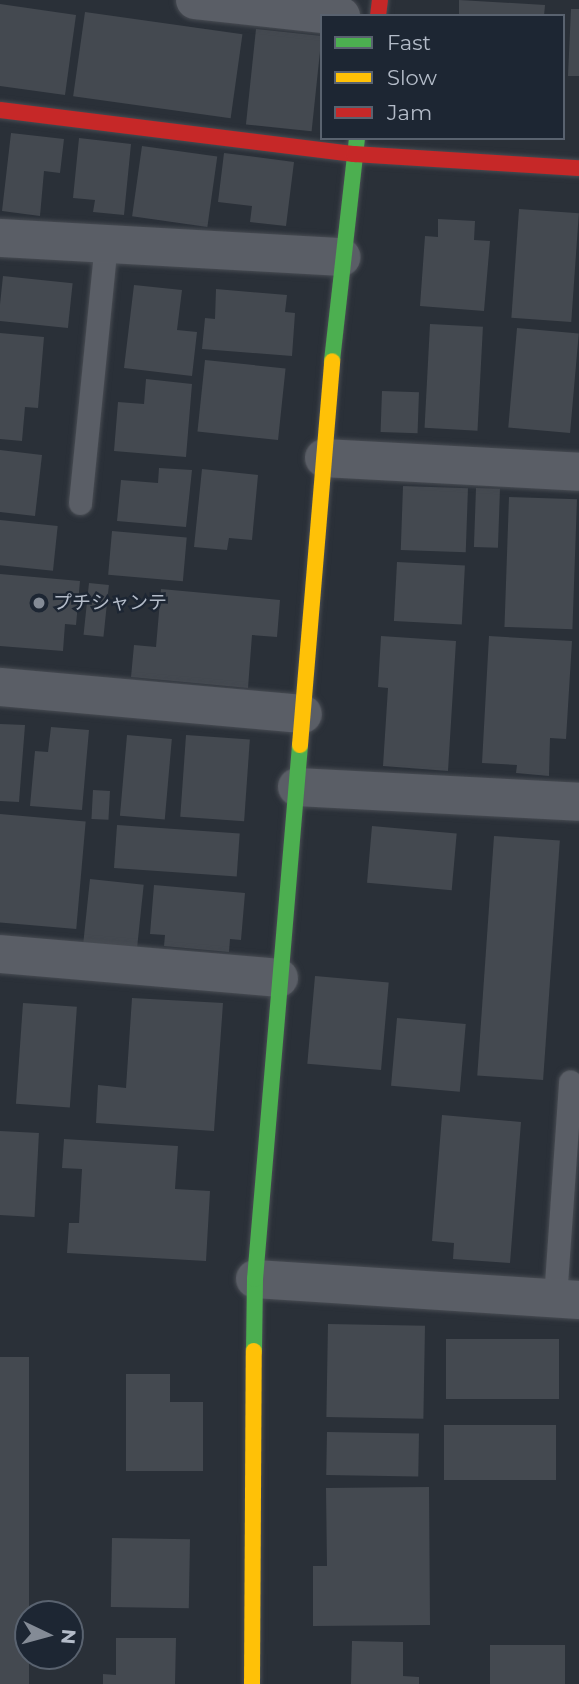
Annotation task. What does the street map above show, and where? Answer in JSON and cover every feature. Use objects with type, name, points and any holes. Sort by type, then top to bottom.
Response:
[{"type":"street","points":[[195,0],[323,14]]},
{"type":"street","points":[[0,110],[579,169]]},
{"type":"street","points":[[252,1684],[256,1279],[341,257],[355,146]]},
{"type":"street","points":[[0,237],[341,257]]},
{"type":"street","points":[[324,458],[579,472]]},
{"type":"street","points":[[0,687],[303,714]]},
{"type":"street","points":[[297,786],[579,802]]},
{"type":"street","points":[[0,954],[279,978]]},
{"type":"street","points":[[256,1279],[567,1299]]},
{"type":"lane","points":[[80,503],[106,244]]},
{"type":"lane","points":[[567,1299],[570,1082]]},
{"type":"building","points":[[459,0],[545,5],[544,14],[459,14]]},
{"type":"building","points":[[0,4],[76,15],[65,95],[0,86]]},
{"type":"building","points":[[571,9],[579,9],[579,76],[568,76]]},
{"type":"building","points":[[85,12],[242,34],[231,118],[73,96]]},
{"type":"building","points":[[256,29],[320,36],[312,131],[246,124]]},
{"type":"building","points":[[11,133],[64,139],[60,173],[44,171],[40,216],[2,211]]},
{"type":"building","points":[[79,138],[131,144],[124,215],[93,212],[95,200],[73,198]]},
{"type":"building","points":[[142,146],[217,157],[207,227],[132,216]]},
{"type":"building","points":[[224,153],[294,162],[286,226],[250,222],[252,206],[218,202]]},
{"type":"building","points":[[519,209],[579,213],[571,322],[511,318]]},
{"type":"building","points":[[438,219],[475,221],[474,240],[490,241],[484,311],[420,306],[425,236],[438,237]]},
{"type":"building","points":[[3,276],[73,283],[68,328],[0,321]]},
{"type":"building","points":[[134,285],[182,290],[177,330],[197,332],[192,376],[124,368]]},
{"type":"building","points":[[216,289],[287,295],[285,312],[295,313],[292,356],[202,349],[205,318],[215,319]]},
{"type":"building","points":[[430,324],[483,327],[477,431],[425,428]]},
{"type":"building","points":[[517,328],[579,333],[570,433],[508,428]]},
{"type":"building","points":[[0,333],[44,337],[38,408],[25,407],[22,441],[0,439]]},
{"type":"building","points":[[205,360],[286,368],[278,440],[197,432]]},
{"type":"building","points":[[146,379],[192,384],[186,457],[114,451],[118,402],[144,404]]},
{"type":"building","points":[[382,391],[419,392],[418,433],[381,432]]},
{"type":"building","points":[[0,450],[42,455],[35,516],[0,512]]},
{"type":"building","points":[[159,468],[192,470],[186,527],[117,521],[121,480],[158,483]]},
{"type":"building","points":[[202,469],[258,475],[252,540],[229,538],[227,550],[194,547]]},
{"type":"building","points":[[403,486],[468,488],[466,552],[401,550]]},
{"type":"building","points":[[476,488],[500,489],[498,548],[474,547]]},
{"type":"building","points":[[509,497],[577,499],[572,629],[504,627]]},
{"type":"building","points":[[0,520],[58,526],[53,571],[0,565]]},
{"type":"building","points":[[112,531],[187,538],[183,581],[108,575]]},
{"type":"building","points":[[397,562],[465,566],[462,624],[394,621]]},
{"type":"building","name":"プチシャンテ","points":[[0,574],[80,581],[76,625],[65,624],[63,651],[0,646]]},
{"type":"building","points":[[89,583],[109,585],[103,637],[84,635]]},
{"type":"building","points":[[161,589],[280,600],[277,637],[252,635],[248,688],[131,677],[134,645],[156,647]]},
{"type":"building","points":[[381,636],[456,641],[448,771],[383,766],[388,688],[378,687]]},
{"type":"building","points":[[489,636],[572,641],[566,739],[550,738],[549,776],[516,773],[517,765],[482,763]]},
{"type":"building","points":[[0,724],[25,725],[19,802],[0,801]]},
{"type":"building","points":[[51,727],[89,730],[82,810],[30,806],[35,751],[48,752]]},
{"type":"building","points":[[127,735],[172,739],[165,820],[120,816]]},
{"type":"building","points":[[186,735],[250,739],[244,821],[180,817]]},
{"type":"building","points":[[93,790],[110,791],[108,820],[91,819]]},
{"type":"building","points":[[0,814],[86,821],[76,929],[0,922]]},
{"type":"building","points":[[117,825],[240,834],[237,876],[114,868]]},
{"type":"building","points":[[372,826],[457,833],[452,890],[367,883]]},
{"type":"building","points":[[494,836],[560,841],[543,1080],[477,1075]]},
{"type":"building","points":[[90,879],[144,885],[137,950],[83,945]]},
{"type":"building","points":[[154,885],[245,893],[241,940],[230,939],[229,952],[164,946],[165,935],[150,934]]},
{"type":"building","points":[[315,976],[389,982],[381,1070],[307,1064]]},
{"type":"building","points":[[132,998],[223,1003],[214,1131],[96,1123],[98,1085],[126,1088]]},
{"type":"building","points":[[23,1003],[77,1007],[70,1108],[16,1104]]},
{"type":"building","points":[[397,1018],[466,1024],[460,1092],[391,1086]]},
{"type":"building","points":[[442,1115],[521,1122],[510,1263],[453,1259],[454,1243],[432,1241]]},
{"type":"building","points":[[0,1131],[39,1133],[35,1217],[0,1215]]},
{"type":"building","points":[[64,1139],[178,1146],[175,1189],[210,1191],[206,1261],[67,1253],[69,1223],[79,1223],[82,1169],[62,1168]]},
{"type":"building","points":[[328,1324],[425,1326],[423,1419],[326,1417]]},
{"type":"building","points":[[446,1339],[559,1339],[559,1399],[446,1399]]},
{"type":"building","points":[[0,1357],[29,1357],[29,1600],[14,1600],[14,1670],[29,1670],[29,1684],[0,1684]]},
{"type":"building","points":[[126,1374],[170,1374],[170,1402],[203,1402],[203,1471],[126,1471]]},
{"type":"building","points":[[444,1425],[556,1425],[556,1480],[444,1480]]},
{"type":"building","points":[[327,1432],[419,1434],[418,1477],[326,1475]]},
{"type":"building","points":[[429,1487],[430,1625],[313,1626],[313,1566],[327,1566],[326,1488]]},
{"type":"building","points":[[112,1538],[190,1539],[189,1608],[111,1607]]},
{"type":"building","points":[[116,1638],[176,1638],[175,1684],[103,1684],[103,1674],[116,1675]]},
{"type":"building","points":[[352,1641],[403,1642],[403,1676],[419,1677],[419,1684],[351,1684]]},
{"type":"building","points":[[490,1645],[565,1645],[565,1684],[490,1684]]},
{"type":"traffic: fast","points":[[332,361],[357,140]]},
{"type":"traffic: fast","points":[[254,1351],[255,1279],[300,745]]},
{"type":"traffic: slow","points":[[300,745],[332,361]]},
{"type":"traffic: slow","points":[[252,1684],[254,1351]]},
{"type":"traffic: jam","points":[[378,14],[380,0]]},
{"type":"traffic: jam","points":[[0,110],[354,154],[579,168]]},
{"type":"place","name":"プチシャンテ","points":[[39,603]]}]
